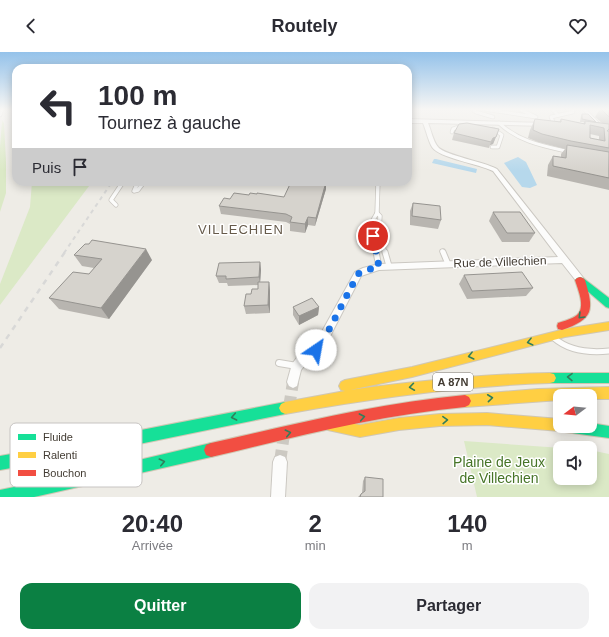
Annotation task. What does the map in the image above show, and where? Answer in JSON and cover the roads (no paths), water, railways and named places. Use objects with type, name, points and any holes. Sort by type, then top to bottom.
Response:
[{"type":"main road","points":[[580,280],[602,300],[609,304]]},
{"type":"main road","points":[[551,337],[555,329],[580,319],[587,310],[586,300],[580,280]]},
{"type":"main road","points":[[333,388],[413,371],[590,327],[609,326]]},
{"type":"main road","name":"A 87N","points":[[142,438],[299,405],[418,386],[479,380],[564,377],[609,378]]},
{"type":"main road","points":[[299,405],[318,391]]},
{"type":"main road","name":"A 87N","points":[[142,468],[324,425],[418,406],[498,398],[575,393],[609,393]]},
{"type":"main road","points":[[324,425],[360,432],[399,424],[440,420],[487,419],[553,424]]},
{"type":"main road","points":[[597,430],[609,432]]},
{"type":"main road","name":"A 87N","points":[[0,463],[10,461]]},
{"type":"main road","name":"A 87N","points":[[0,497],[57,487]]},
{"type":"street","name":"Rue de Villechien","points":[[428,130],[435,147],[438,150],[445,154],[481,163],[495,170],[564,260]]},
{"type":"street","name":"Rue de Villechien","points":[[293,382],[298,366],[304,356],[320,347],[358,274],[366,270],[389,266],[448,264],[471,266],[564,260]]},
{"type":"street","points":[[564,260],[580,280]]},
{"type":"street","points":[[278,497],[280,462]]},
{"type":"lane","points":[[492,148],[498,147],[502,135],[494,130]]},
{"type":"lane","points":[[506,130],[524,141],[572,152]]},
{"type":"lane","points":[[116,205],[111,200],[120,186]]},
{"type":"lane","points":[[136,186],[134,191],[138,190],[141,186]]},
{"type":"lane","points":[[378,186],[377,213],[373,220],[372,228],[379,267]]},
{"type":"lane","points":[[377,213],[380,216],[379,232],[389,266]]},
{"type":"lane","points":[[442,251],[448,264]]},
{"type":"lane","points":[[551,337],[568,348],[592,351],[609,351]]},
{"type":"lane","points":[[279,363],[298,366]]},
{"type":"water","points":[[518,157],[526,162],[537,185],[530,188],[522,187],[504,163]]},
{"type":"water","points":[[434,159],[477,169],[476,173],[432,163]]},
{"type":"tunnel","points":[[289,408],[293,382]]},
{"type":"tunnel","points":[[280,462],[284,434]]},
{"type":"railway","points":[[64,253],[109,186]]},
{"type":"railway","points":[[0,348],[65,252]]},
{"type":"district","name":"VILLECHIEN","points":[[241,229]]},
{"type":"park label","name":"Plaine de Jeux de Villechien","points":[[499,470]]}]
